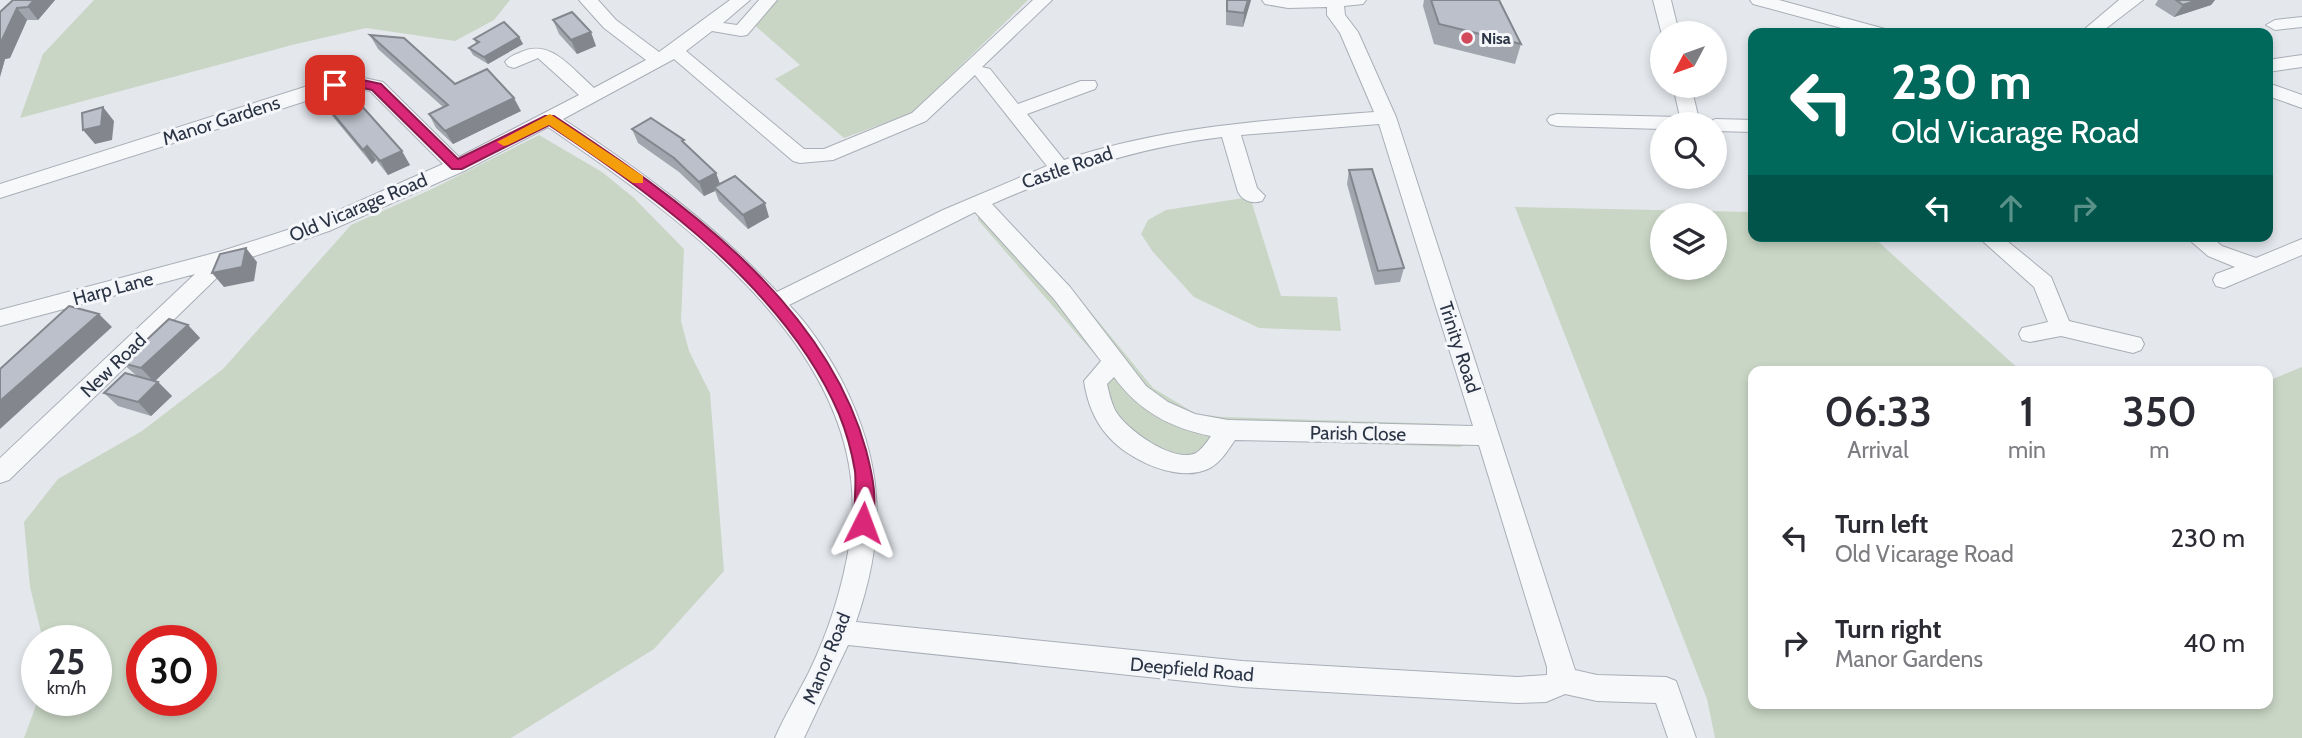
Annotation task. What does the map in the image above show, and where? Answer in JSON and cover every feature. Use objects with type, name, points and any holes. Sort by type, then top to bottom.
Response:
[{"type":"street","points":[[588,0],[610,24],[667,56],[800,156],[826,155],[919,117],[1044,0]]},
{"type":"street","name":"Old Vicarage Road","points":[[225,258],[322,226],[457,166],[667,56],[741,0]]},
{"type":"street","points":[[710,26],[741,31],[768,0]]},
{"type":"street","points":[[1271,0],[1288,3],[1346,1]]},
{"type":"street","points":[[1662,0],[1667,21]]},
{"type":"street","points":[[1759,0],[1861,28]]},
{"type":"street","points":[[2095,28],[2126,3],[2134,0]]},
{"type":"street","name":"Trinity Road","points":[[1346,1],[1335,15],[1349,32],[1386,117],[1561,667],[1553,685]]},
{"type":"street","points":[[2275,25],[2302,22]]},
{"type":"street","points":[[514,62],[534,52],[544,54],[591,96]]},
{"type":"street","points":[[2273,64],[2302,61]]},
{"type":"street","points":[[983,73],[1060,168]]},
{"type":"street","name":"Manor Gardens","points":[[0,191],[349,81],[376,86],[457,166]]},
{"type":"street","points":[[1014,112],[1088,86]]},
{"type":"street","points":[[2273,91],[2302,102]]},
{"type":"street","name":"Castle Road","points":[[774,303],[857,259],[978,202],[1060,168],[1141,144],[1230,131],[1386,117]]},
{"type":"street","name":"Manor Road","points":[[550,119],[622,167],[718,246],[774,303],[805,342],[836,391],[849,418],[863,470],[865,502],[858,567],[841,632],[805,711],[789,738]]},
{"type":"street","points":[[1557,120],[1650,123]]},
{"type":"street","points":[[1727,125],[1748,126]]},
{"type":"street","points":[[1230,131],[1248,192],[1255,196]]},
{"type":"street","name":"Parish Close","points":[[978,202],[1062,293],[1138,391],[1160,409],[1191,423],[1228,430],[1488,436]]},
{"type":"street","points":[[1994,242],[2043,283],[2061,328]]},
{"type":"street","points":[[2203,242],[2216,251],[2256,266]]},
{"type":"street","points":[[2224,280],[2302,247]]},
{"type":"street","name":"Harp Lane","points":[[0,317],[225,258]]},
{"type":"street","name":"New Road","points":[[0,473],[225,258]]},
{"type":"street","points":[[2030,334],[2061,328],[2133,344]]},
{"type":"street","points":[[1115,362],[1095,381],[1098,402],[1123,439],[1168,460],[1195,464],[1208,457],[1228,430]]},
{"type":"street","name":"Deepfield Road","points":[[841,632],[1242,674],[1666,690],[1682,738]]},
{"type":"green space","points":[[94,0],[510,0],[494,20],[455,41],[366,28],[292,45],[20,118],[43,54]]},
{"type":"green space","points":[[776,0],[1028,0],[912,113],[844,138],[775,79],[800,65],[753,24]]},
{"type":"green space","points":[[539,135],[602,172],[634,198],[684,249],[681,321],[689,351],[710,393],[724,571],[654,649],[511,738],[24,738],[32,716],[112,716],[112,625],[39,625],[30,587],[24,522],[58,479],[142,431],[223,369],[351,225],[432,189]]},
{"type":"green space","points":[[1250,197],[1281,296],[1337,297],[1341,331],[1259,328],[1194,297],[1153,252],[1141,234],[1148,220],[1166,210]]},
{"type":"green space","points":[[978,202],[1018,246],[1033,247],[1072,289],[1153,388],[1196,414],[1446,424],[1488,436],[1460,447],[1251,440],[1229,430],[1208,457],[1168,460],[1098,402],[1114,362],[1097,357],[978,220]]},
{"type":"green space","points":[[1515,207],[1650,210],[1650,280],[1727,280],[1727,211],[1748,212],[1748,242],[1879,242],[2015,366],[1748,366],[1748,709],[2273,709],[2273,379],[2302,367],[2302,738],[1715,738],[1707,699]]},
{"type":"building","points":[[13,0],[34,0],[28,7],[17,8],[0,44],[0,12]]},
{"type":"building","points":[[1227,0],[1248,0],[1244,13],[1227,11]]},
{"type":"building","points":[[1431,0],[1499,0],[1521,44],[1439,24]]},
{"type":"building","points":[[2176,0],[2197,0],[2183,5]]},
{"type":"building","points":[[572,12],[591,32],[571,40],[553,20]]},
{"type":"building","points":[[504,22],[519,37],[484,57],[469,48],[479,42],[474,39]]},
{"type":"building","points":[[370,35],[404,38],[455,84],[487,69],[514,98],[445,131],[429,114],[448,105]]},
{"type":"building","points":[[341,85],[350,108],[360,104],[402,151],[380,161],[367,146],[363,150],[315,92]]},
{"type":"building","points":[[103,107],[101,126],[83,130],[82,113]]},
{"type":"building","points":[[651,118],[684,140],[682,141],[716,173],[699,182],[674,158],[632,129]]},
{"type":"building","points":[[1372,169],[1404,268],[1378,271],[1349,170]]},
{"type":"building","points":[[735,176],[765,203],[743,215],[714,187]]},
{"type":"building","points":[[246,248],[242,267],[212,273],[220,254]]},
{"type":"building","points":[[69,306],[99,314],[0,401],[0,369]]},
{"type":"building","points":[[169,319],[188,325],[141,368],[122,363]]},
{"type":"building","points":[[125,373],[158,382],[138,402],[104,393]]},
{"type":"slow traffic","points":[[504,142],[550,119],[638,180]]},
{"type":"place","name":"Nisa","points":[[1467,38]]},
{"type":"route","points":[[335,85],[349,81],[376,86],[457,166],[550,119],[622,167],[670,204],[718,246],[774,303],[805,342],[836,391],[849,418],[863,470],[863,523]]}]
